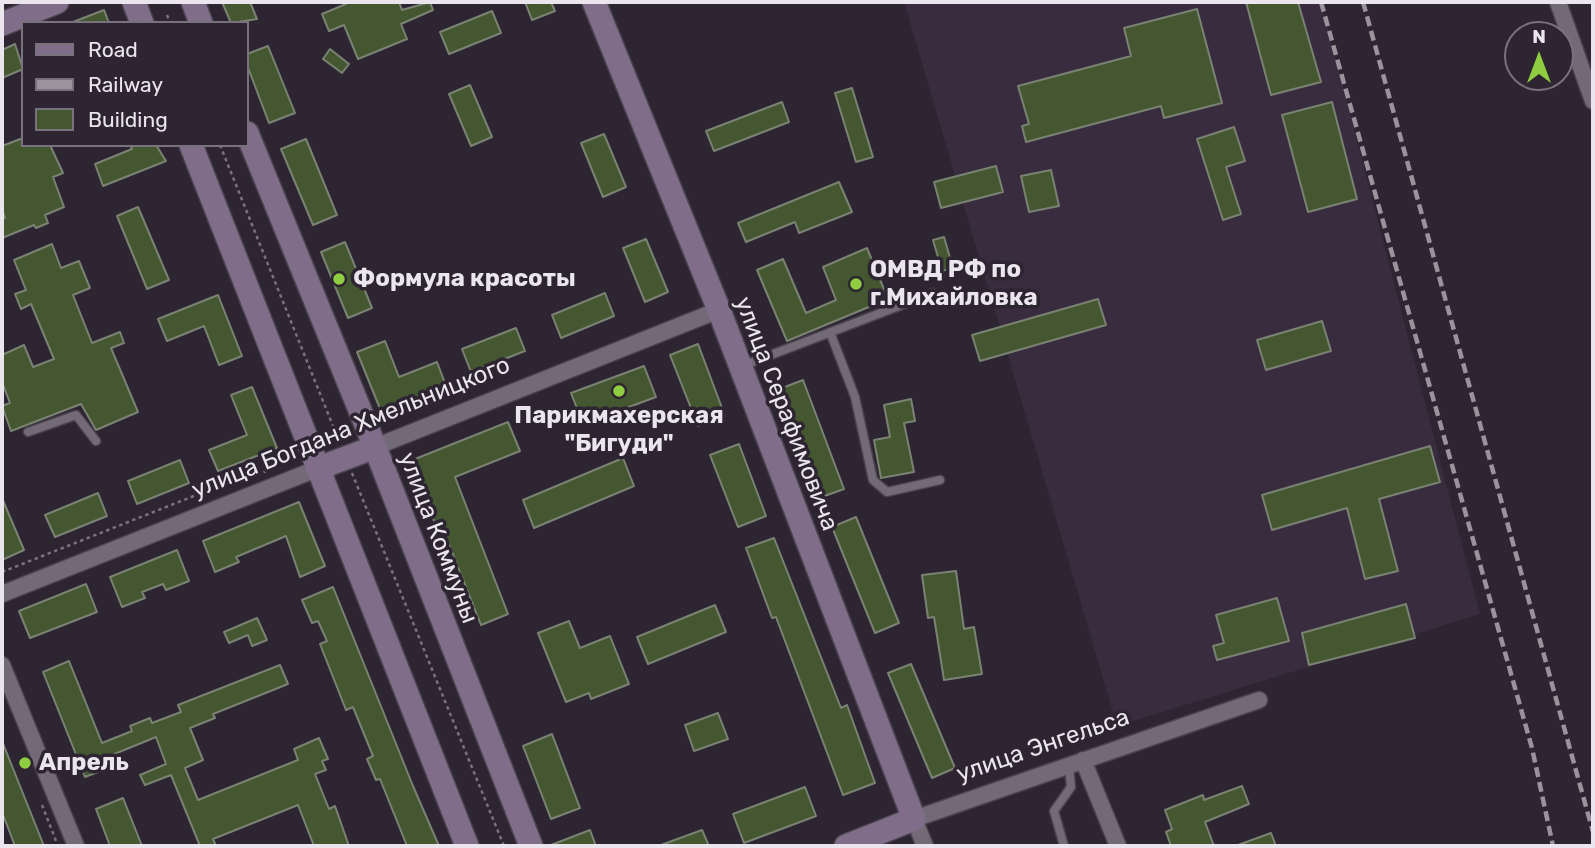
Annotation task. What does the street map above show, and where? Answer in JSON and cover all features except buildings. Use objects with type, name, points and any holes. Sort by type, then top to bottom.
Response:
[{"type":"street","points":[[2,24],[55,2]]},
{"type":"street","points":[[134,2],[141,21]]},
{"type":"street","points":[[193,2],[200,21]]},
{"type":"street","name":"улица Серафимовича","points":[[594,2],[719,310],[925,846]]},
{"type":"street","points":[[1558,2],[1593,101]]},
{"type":"street","name":"улица Коммуны","points":[[248,135],[375,447],[531,846]]},
{"type":"street","points":[[192,147],[467,846]]},
{"type":"street","name":"улица Богдана Хмельницкого","points":[[2,594],[719,310]]},
{"type":"street","points":[[2,665],[76,846]]},
{"type":"street","name":"улица Энгельса","points":[[846,846],[914,819],[1259,700]]},
{"type":"street","points":[[1076,763],[1118,846]]},
{"type":"lane","points":[[740,366],[933,293]]},
{"type":"lane","points":[[830,332],[855,397],[873,480],[887,492],[940,480]]},
{"type":"lane","points":[[28,432],[76,415],[96,442]]},
{"type":"lane","points":[[1064,846],[1054,811],[1071,787],[1076,763]]},
{"type":"path","points":[[167,15],[169,21]]},
{"type":"path","points":[[221,147],[504,846]]},
{"type":"path","points":[[2,572],[204,492],[275,468]]},
{"type":"shaded area","points":[[904,2],[1321,2],[1480,614],[1117,726]]},
{"type":"railway","points":[[1321,2],[1532,748],[1553,846]]},
{"type":"railway","points":[[1363,2],[1593,832]]},
{"type":"place","name":"Формула красоты","points":[[339,279]]},
{"type":"place","name":"ОМВД РФ по г.Михайловка","points":[[856,284]]},
{"type":"place","name":"Парикмахерская \"Бигуди\"","points":[[619,391]]},
{"type":"place","name":"Апрель","points":[[25,763]]}]
